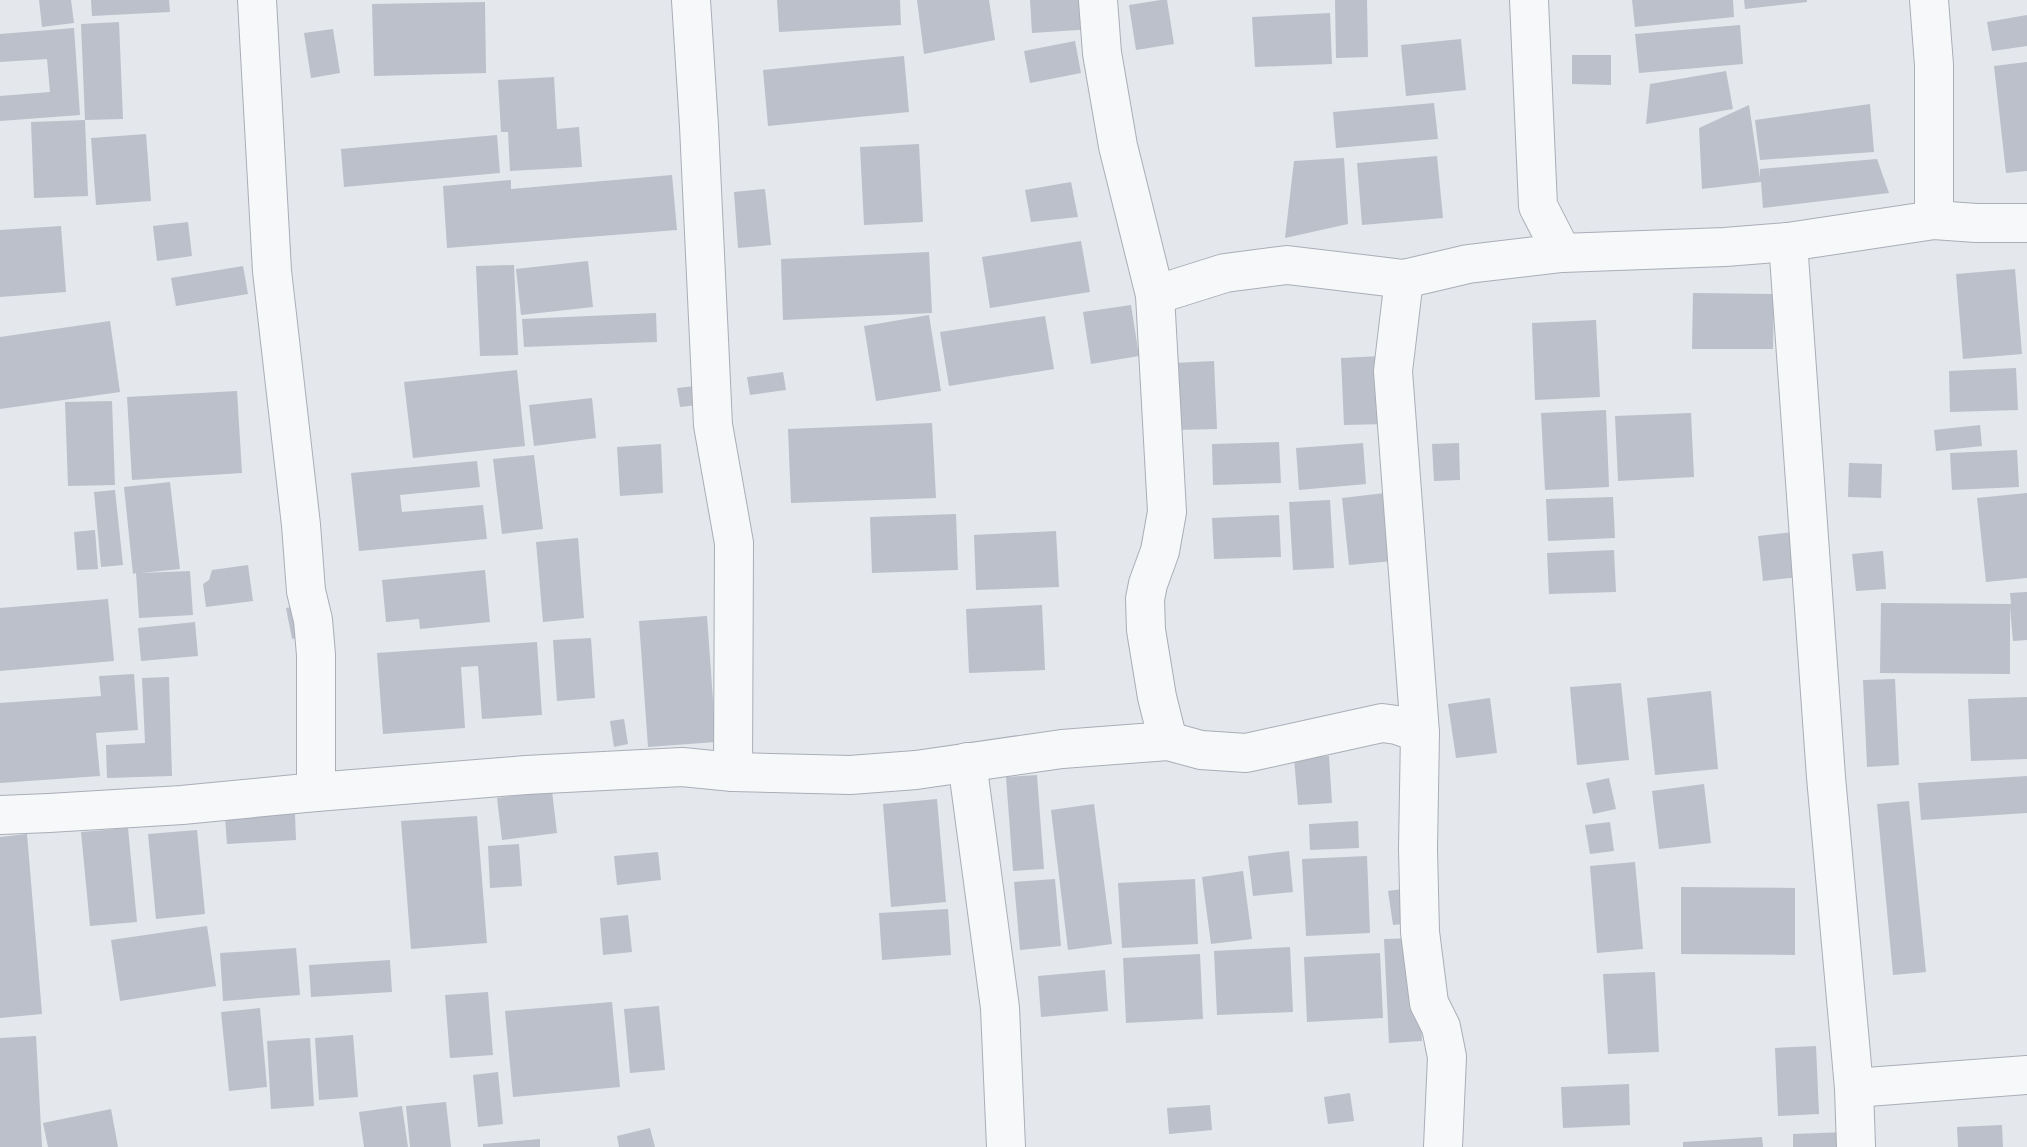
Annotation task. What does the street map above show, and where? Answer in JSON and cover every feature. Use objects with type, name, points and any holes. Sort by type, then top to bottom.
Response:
[{"type":"street","points":[[257,0],[272,271],[302,525],[306,591],[313,620],[316,655],[316,792]]},
{"type":"street","points":[[691,0],[713,425],[734,543],[733,772]]},
{"type":"street","points":[[1098,0],[1102,54],[1118,146],[1155,295],[1167,512],[1160,551],[1147,592],[1146,630],[1157,697],[1168,741]]},
{"type":"street","points":[[1529,0],[1538,206],[1562,253]]},
{"type":"street","points":[[1929,0],[1934,65],[1934,220]]},
{"type":"street","points":[[1155,295],[1225,273],[1287,265],[1404,279],[1468,264],[1562,253],[1788,242],[1934,220],[2027,223]]},
{"type":"street","points":[[1788,242],[1826,777],[1854,1088],[1856,1147]]},
{"type":"street","points":[[1404,279],[1393,371],[1420,733],[1420,932],[1429,1003],[1441,1027],[1447,1057],[1443,1147]]},
{"type":"street","points":[[0,815],[182,805],[526,775],[682,767],[733,772],[850,775],[916,770],[1062,749],[1168,741],[1201,750],[1247,753],[1382,723],[1420,733]]},
{"type":"street","points":[[967,762],[1000,1008],[1006,1147]]},
{"type":"street","points":[[1854,1088],[2027,1075]]},
{"type":"building","points":[[39,0],[71,0],[74,23],[42,27]]},
{"type":"building","points":[[91,0],[169,0],[170,12],[92,16]]},
{"type":"building","points":[[777,0],[900,0],[901,25],[779,32]]},
{"type":"building","points":[[917,0],[989,0],[995,40],[924,54]]},
{"type":"building","points":[[1030,0],[1091,0],[1093,29],[1032,33]]},
{"type":"building","points":[[1167,0],[1174,44],[1136,50],[1129,5]]},
{"type":"building","points":[[1335,0],[1367,0],[1368,57],[1336,58]]},
{"type":"building","points":[[1632,0],[1733,0],[1734,17],[1635,27]]},
{"type":"building","points":[[1744,0],[1807,0],[1807,2],[1745,9]]},
{"type":"building","points":[[485,2],[486,73],[374,76],[372,4]]},
{"type":"building","points":[[1330,13],[1332,64],[1255,67],[1252,17]]},
{"type":"building","points":[[2027,15],[2027,46],[1992,51],[1987,22]]},
{"type":"building","points":[[119,22],[123,119],[85,120],[81,24]]},
{"type":"building","points":[[1740,25],[1743,64],[1639,73],[1635,34]]},
{"type":"building","points":[[74,28],[80,115],[0,121],[0,96],[50,92],[47,59],[0,62],[0,34]]},
{"type":"building","points":[[333,29],[340,73],[311,78],[304,33]]},
{"type":"building","points":[[1461,39],[1466,90],[1406,96],[1401,45]]},
{"type":"building","points":[[1075,41],[1081,73],[1030,83],[1024,51]]},
{"type":"building","points":[[1572,55],[1611,55],[1611,85],[1572,84]]},
{"type":"building","points":[[904,56],[909,112],[768,126],[763,70]]},
{"type":"building","points":[[2027,62],[2027,171],[2006,173],[1994,66]]},
{"type":"building","points":[[1726,71],[1733,109],[1646,124],[1650,84]]},
{"type":"building","points":[[554,77],[557,129],[579,127],[582,167],[510,171],[508,132],[501,132],[498,80]]},
{"type":"building","points":[[1434,103],[1438,139],[1336,148],[1333,112]]},
{"type":"building","points":[[1870,104],[1874,152],[1760,160],[1755,120]]},
{"type":"building","points":[[1749,105],[1760,178],[1760,169],[1877,159],[1889,193],[1763,208],[1761,182],[1702,189],[1699,128]]},
{"type":"building","points":[[85,120],[88,196],[34,198],[31,122]]},
{"type":"building","points":[[146,134],[151,201],[96,205],[91,138]]},
{"type":"building","points":[[497,135],[500,173],[344,187],[341,149]]},
{"type":"building","points":[[919,144],[923,222],[864,225],[860,147]]},
{"type":"building","points":[[1437,156],[1443,218],[1362,225],[1357,163]]},
{"type":"building","points":[[1344,158],[1348,224],[1285,238],[1294,161]]},
{"type":"building","points":[[672,175],[677,230],[447,248],[443,186],[511,180],[511,189]]},
{"type":"building","points":[[1071,182],[1078,217],[1031,222],[1025,190]]},
{"type":"building","points":[[765,189],[771,245],[738,248],[734,192]]},
{"type":"building","points":[[188,222],[192,256],[157,261],[153,226]]},
{"type":"building","points":[[61,226],[66,292],[0,297],[0,230]]},
{"type":"building","points":[[1081,241],[1090,292],[990,308],[982,257]]},
{"type":"building","points":[[929,252],[932,313],[783,320],[781,259]]},
{"type":"building","points":[[588,261],[593,307],[521,315],[516,269]]},
{"type":"building","points":[[514,265],[518,355],[480,356],[476,266]]},
{"type":"building","points":[[243,266],[248,294],[176,306],[171,278]]},
{"type":"building","points":[[2015,269],[2022,354],[1963,359],[1956,274]]},
{"type":"building","points":[[1693,293],[1774,294],[1773,349],[1692,349]]},
{"type":"building","points":[[1131,305],[1139,356],[1091,364],[1083,312]]},
{"type":"building","points":[[656,313],[657,342],[524,347],[522,319]]},
{"type":"building","points":[[929,315],[941,391],[876,401],[864,326]]},
{"type":"building","points":[[1045,316],[1054,369],[949,386],[940,332]]},
{"type":"building","points":[[1596,320],[1600,397],[1535,400],[1532,323]]},
{"type":"building","points":[[110,321],[120,392],[0,409],[0,337]]},
{"type":"building","points":[[1382,356],[1385,424],[1344,425],[1341,358]]},
{"type":"building","points":[[1214,361],[1217,429],[1176,430],[1173,363]]},
{"type":"building","points":[[2016,368],[2018,410],[1950,412],[1949,371]]},
{"type":"building","points":[[517,370],[525,446],[413,458],[404,382]]},
{"type":"building","points":[[783,372],[786,390],[750,395],[747,377]]},
{"type":"building","points":[[705,385],[707,404],[680,407],[677,388]]},
{"type":"building","points":[[237,391],[242,473],[132,480],[127,397]]},
{"type":"building","points":[[592,398],[596,438],[534,446],[529,405]]},
{"type":"building","points":[[112,401],[115,485],[68,486],[65,402]]},
{"type":"building","points":[[1606,410],[1609,487],[1545,490],[1541,413]]},
{"type":"building","points":[[1691,413],[1694,477],[1618,481],[1615,416]]},
{"type":"building","points":[[932,423],[936,498],[791,503],[788,429]]},
{"type":"building","points":[[1980,425],[1982,446],[1936,451],[1934,430]]},
{"type":"building","points":[[1279,442],[1281,483],[1213,485],[1212,444]]},
{"type":"building","points":[[1363,443],[1366,484],[1299,490],[1296,448]]},
{"type":"building","points":[[1459,443],[1460,480],[1434,481],[1432,444]]},
{"type":"building","points":[[661,444],[663,493],[620,496],[617,447]]},
{"type":"building","points":[[2017,450],[2019,487],[1952,490],[1950,453]]},
{"type":"building","points":[[534,455],[543,529],[502,534],[493,459]]},
{"type":"building","points":[[477,461],[480,487],[400,495],[402,512],[483,505],[487,539],[359,551],[351,473]]},
{"type":"building","points":[[1849,463],[1882,464],[1881,498],[1848,497]]},
{"type":"building","points":[[170,482],[180,569],[141,573],[190,571],[193,615],[139,618],[136,573],[133,574],[124,487]]},
{"type":"building","points":[[115,490],[123,565],[101,567],[94,492]]},
{"type":"building","points":[[1385,493],[1393,561],[1349,565],[1342,498]]},
{"type":"building","points":[[2027,493],[2027,578],[1986,582],[1977,498]]},
{"type":"building","points":[[1613,497],[1615,538],[1548,541],[1546,499]]},
{"type":"building","points":[[1330,500],[1334,568],[1293,570],[1289,502]]},
{"type":"building","points":[[956,514],[958,570],[872,573],[870,517]]},
{"type":"building","points":[[1279,515],[1281,557],[1214,559],[1212,518]]},
{"type":"building","points":[[95,530],[98,569],[77,570],[74,532]]},
{"type":"building","points":[[1056,531],[1059,587],[976,590],[974,535]]},
{"type":"building","points":[[1803,531],[1808,576],[1763,581],[1758,536]]},
{"type":"building","points":[[578,538],[584,618],[543,622],[536,542]]},
{"type":"building","points":[[1614,550],[1616,592],[1549,594],[1547,553]]},
{"type":"building","points":[[1883,551],[1886,589],[1856,591],[1852,554]]},
{"type":"building","points":[[248,565],[253,601],[206,607],[203,584],[209,580],[212,570]]},
{"type":"building","points":[[485,570],[490,622],[420,629],[419,619],[386,622],[382,580]]},
{"type":"building","points":[[2027,592],[2027,640],[2013,641],[2010,607],[2010,674],[1880,673],[1881,603],[2011,604],[2010,593]]},
{"type":"building","points":[[108,599],[114,661],[0,671],[0,608]]},
{"type":"building","points":[[303,605],[308,636],[292,639],[286,608]]},
{"type":"building","points":[[1042,605],[1045,670],[969,673],[966,609]]},
{"type":"building","points":[[707,616],[716,742],[648,747],[639,621]]},
{"type":"building","points":[[195,622],[198,656],[141,661],[138,628]]},
{"type":"building","points":[[591,638],[595,698],[557,701],[553,640]]},
{"type":"building","points":[[537,642],[542,715],[482,719],[478,666],[461,667],[465,728],[383,734],[377,653]]},
{"type":"building","points":[[134,674],[138,730],[96,733],[100,776],[0,783],[0,703],[101,696],[99,676]]},
{"type":"building","points":[[169,677],[172,776],[107,778],[106,745],[145,743],[142,678]]},
{"type":"building","points":[[1895,679],[1899,765],[1867,767],[1863,680]]},
{"type":"building","points":[[1621,683],[1629,760],[1577,765],[1570,687]]},
{"type":"building","points":[[1711,691],[1718,769],[1655,775],[1647,698]]},
{"type":"building","points":[[2027,697],[2027,759],[1971,761],[1968,699]]},
{"type":"building","points":[[1490,698],[1497,753],[1456,758],[1448,704]]},
{"type":"building","points":[[624,719],[628,744],[614,747],[610,721]]},
{"type":"building","points":[[1329,756],[1332,803],[1298,805],[1294,758]]},
{"type":"building","points":[[1037,775],[1044,869],[1013,871],[1006,777]]},
{"type":"building","points":[[2027,776],[2027,813],[1921,820],[1918,783]]},
{"type":"building","points":[[1609,778],[1616,809],[1593,814],[1586,783]]},
{"type":"building","points":[[1704,784],[1711,843],[1659,849],[1652,791]]},
{"type":"building","points":[[552,791],[557,833],[502,840],[497,798]]},
{"type":"building","points":[[937,799],[946,902],[891,907],[883,804]]},
{"type":"building","points":[[1909,801],[1926,972],[1893,975],[1877,804]]},
{"type":"building","points":[[1094,804],[1112,944],[1068,950],[1051,810]]},
{"type":"building","points":[[295,814],[296,840],[227,844],[225,818]]},
{"type":"building","points":[[477,816],[487,943],[411,949],[401,821]]},
{"type":"building","points":[[1358,821],[1359,848],[1310,850],[1309,824]]},
{"type":"building","points":[[1610,822],[1614,851],[1590,854],[1585,825]]},
{"type":"building","points":[[128,828],[137,922],[90,926],[81,832]]},
{"type":"building","points":[[197,830],[205,914],[156,919],[148,834]]},
{"type":"building","points":[[27,834],[42,1014],[0,1018],[0,837]]},
{"type":"building","points":[[519,844],[522,886],[490,888],[488,846]]},
{"type":"building","points":[[1289,851],[1293,892],[1253,896],[1248,856]]},
{"type":"building","points":[[658,852],[661,880],[617,885],[614,856]]},
{"type":"building","points":[[1367,856],[1370,933],[1306,936],[1302,859]]},
{"type":"building","points":[[1635,862],[1643,949],[1597,953],[1590,866]]},
{"type":"building","points":[[1243,871],[1252,939],[1211,944],[1202,877]]},
{"type":"building","points":[[1055,879],[1061,946],[1020,950],[1014,882]]},
{"type":"building","points":[[1195,879],[1198,944],[1122,948],[1118,883]]},
{"type":"building","points":[[1681,887],[1795,888],[1795,955],[1681,954]]},
{"type":"building","points":[[1409,888],[1413,923],[1393,925],[1388,891]]},
{"type":"building","points":[[948,909],[951,955],[882,960],[879,913]]},
{"type":"building","points":[[628,915],[632,952],[603,955],[600,918]]},
{"type":"building","points":[[207,926],[216,986],[120,1001],[111,940]]},
{"type":"building","points":[[1417,938],[1422,1041],[1389,1043],[1384,939]]},
{"type":"building","points":[[1290,947],[1293,1012],[1217,1015],[1214,951]]},
{"type":"building","points":[[296,948],[300,995],[223,1001],[220,953]]},
{"type":"building","points":[[1380,953],[1383,1018],[1307,1022],[1304,957]]},
{"type":"building","points":[[1200,954],[1203,1019],[1126,1023],[1123,958]]},
{"type":"building","points":[[390,960],[392,992],[311,997],[309,965]]},
{"type":"building","points":[[1105,970],[1108,1011],[1041,1017],[1038,976]]},
{"type":"building","points":[[1655,972],[1659,1052],[1608,1054],[1603,974]]},
{"type":"building","points":[[488,992],[493,1055],[450,1058],[445,995]]},
{"type":"building","points":[[612,1002],[620,1087],[513,1097],[505,1011]]},
{"type":"building","points":[[659,1006],[665,1070],[630,1073],[624,1009]]},
{"type":"building","points":[[260,1008],[267,1087],[229,1091],[221,1012]]},
{"type":"building","points":[[353,1035],[358,1097],[319,1100],[315,1038]]},
{"type":"building","points":[[36,1036],[42,1147],[0,1147],[0,1038]]},
{"type":"building","points":[[310,1038],[314,1106],[271,1109],[267,1041]]},
{"type":"building","points":[[1816,1046],[1819,1114],[1778,1116],[1775,1048]]},
{"type":"building","points":[[498,1072],[503,1124],[478,1127],[473,1075]]},
{"type":"building","points":[[1629,1084],[1630,1125],[1563,1128],[1561,1087]]},
{"type":"building","points":[[1350,1093],[1354,1121],[1328,1124],[1324,1097]]},
{"type":"building","points":[[446,1102],[451,1147],[410,1147],[406,1106]]},
{"type":"building","points":[[1210,1105],[1212,1130],[1169,1134],[1167,1108]]},
{"type":"building","points":[[402,1106],[408,1147],[364,1147],[359,1112]]},
{"type":"building","points":[[111,1109],[118,1147],[48,1147],[43,1123]]},
{"type":"building","points":[[2002,1125],[2003,1147],[1958,1147],[1957,1127]]},
{"type":"building","points":[[650,1128],[655,1147],[619,1147],[617,1136]]},
{"type":"building","points":[[1847,1132],[1848,1147],[1793,1147],[1793,1134]]},
{"type":"building","points":[[1762,1137],[1763,1147],[1683,1147],[1683,1142]]},
{"type":"building","points":[[540,1139],[540,1147],[483,1147],[483,1144]]}]
